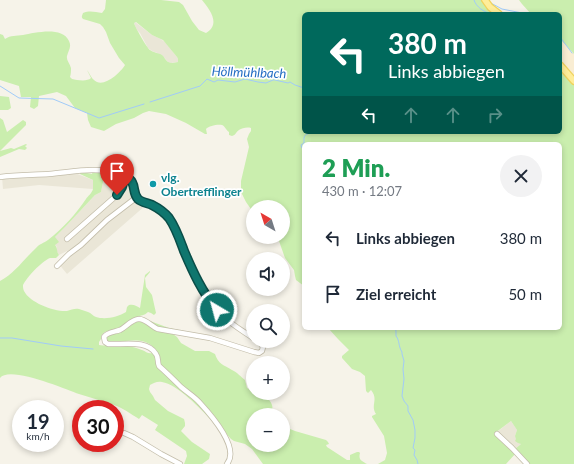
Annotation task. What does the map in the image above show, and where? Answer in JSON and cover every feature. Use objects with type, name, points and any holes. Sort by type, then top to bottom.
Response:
[{"type":"main road","points":[[485,0],[490,7],[496,12]]},
{"type":"main road","points":[[562,67],[574,81]]},
{"type":"street","points":[[0,177],[95,170],[112,172],[130,179],[137,197],[142,202],[159,209],[167,216],[173,225],[197,281],[207,297],[223,316],[246,333]]},
{"type":"street","points":[[67,239],[117,195],[122,187],[125,176]]},
{"type":"street","points":[[56,266],[103,224],[137,197]]},
{"type":"street","points":[[226,464],[230,460],[230,454],[228,442],[224,434],[200,402],[182,388],[159,366],[157,363],[158,356],[154,351],[147,346],[140,344],[108,344],[104,342],[104,338],[107,334],[120,330],[134,320],[139,319],[144,320],[151,326],[158,329],[210,338],[258,353],[262,351],[263,348]]},
{"type":"street","points":[[124,433],[180,464]]},
{"type":"street","points":[[497,434],[526,464]]},
{"type":"shaded area","points":[[135,22],[152,35],[165,42],[177,57],[178,62],[168,62],[162,55],[148,48],[137,30],[134,23]]},
{"type":"shaded area","points":[[562,41],[574,54],[574,77],[562,63]]},
{"type":"shaded area","points":[[105,171],[130,178],[139,199],[146,205],[67,274],[58,263],[71,249],[59,255],[56,250],[57,247],[55,245],[55,237],[95,195],[101,192]]},
{"type":"shaded area","points":[[72,172],[93,180],[93,189],[39,185],[3,189],[2,177]]},
{"type":"shaded area","points":[[511,421],[517,430],[515,436],[521,444],[515,449],[497,432]]},
{"type":"green space","points":[[106,0],[161,0],[179,2],[183,5],[199,30],[206,33],[213,25],[213,17],[202,0],[482,0],[493,12],[302,12],[302,134],[562,134],[562,70],[574,84],[574,464],[527,464],[515,449],[521,444],[515,441],[517,430],[511,421],[495,433],[516,453],[506,464],[378,464],[385,460],[387,453],[384,436],[372,417],[376,414],[374,411],[375,400],[373,394],[371,390],[368,393],[366,391],[365,376],[352,369],[342,358],[342,356],[349,350],[330,330],[562,330],[562,142],[302,142],[302,284],[296,280],[294,270],[290,265],[290,252],[283,252],[280,244],[290,244],[290,200],[246,200],[246,202],[241,192],[241,181],[249,147],[247,139],[251,128],[242,129],[232,136],[229,135],[229,132],[223,126],[216,125],[206,129],[207,134],[205,134],[166,114],[149,111],[116,124],[104,131],[91,127],[87,113],[75,108],[66,96],[57,92],[39,96],[38,106],[34,109],[30,107],[31,97],[21,97],[19,86],[0,80],[0,34],[3,35],[5,39],[11,36],[41,32],[55,32],[66,36],[70,43],[67,58],[71,68],[70,77],[72,79],[87,80],[91,78],[87,70],[92,78],[97,82],[105,82],[113,78],[125,65],[110,43],[103,27],[100,24],[83,19],[83,13],[102,13],[105,9]],"holes":[[[136,22],[152,35],[163,40],[177,57],[178,62],[169,62],[163,55],[150,50],[146,46],[134,23]]]},
{"type":"green space","points":[[519,0],[574,0],[574,54],[562,41],[562,12],[529,12]]},
{"type":"green space","points":[[0,96],[9,97],[11,108],[8,110],[0,110]]},
{"type":"green space","points":[[0,118],[3,120],[7,132],[23,120],[26,122],[26,125],[0,151]]},
{"type":"green space","points":[[26,144],[27,145],[25,146],[27,148],[25,150],[19,149],[0,157],[0,151],[11,148],[14,149]]},
{"type":"green space","points":[[82,171],[92,174],[93,171],[105,172],[101,192],[95,195],[55,237],[59,242],[55,245],[59,255],[56,258],[50,258],[43,263],[28,278],[23,285],[27,295],[37,303],[56,310],[67,311],[78,309],[89,312],[96,317],[111,318],[126,312],[129,305],[134,305],[140,308],[145,275],[150,271],[145,278],[146,287],[152,295],[156,313],[154,315],[148,312],[134,318],[118,329],[105,332],[101,336],[99,345],[127,346],[149,353],[154,352],[154,348],[144,342],[133,340],[109,342],[106,340],[107,336],[125,329],[138,321],[146,323],[150,321],[183,331],[173,334],[181,343],[195,351],[209,351],[215,354],[220,362],[236,372],[245,380],[246,400],[269,400],[271,402],[272,408],[246,408],[246,445],[231,439],[214,420],[211,420],[175,387],[168,384],[156,382],[150,385],[150,392],[155,400],[168,411],[184,419],[185,426],[181,431],[192,442],[210,454],[209,459],[202,464],[184,464],[187,456],[186,451],[155,430],[158,425],[142,415],[139,419],[124,410],[124,400],[99,400],[38,379],[14,374],[5,375],[0,378],[0,281],[14,270],[37,247],[48,240],[64,226],[91,193],[93,189],[93,180],[80,173]]},
{"type":"green space","points":[[290,429],[326,440],[329,444],[326,445],[327,447],[347,460],[350,460],[350,455],[359,452],[360,459],[367,464],[263,464],[254,452],[290,452]]},
{"type":"waterway","points":[[474,0],[477,5],[486,12]]},
{"type":"waterway","points":[[489,2],[502,9],[517,12]]},
{"type":"waterway","points":[[562,40],[572,53]]},
{"type":"waterway","name":"Höllmühlbach","points":[[150,102],[200,86],[207,79],[214,82],[218,80],[235,82],[245,79],[266,83],[275,80],[288,83],[290,82],[302,87]]},
{"type":"waterway","name":"Höllmühlbach","points":[[0,86],[19,98],[53,99],[99,118],[144,104]]},
{"type":"waterway","name":"Höllmühlbach","points":[[304,142],[306,134]]},
{"type":"waterway","name":"Höllmühlbach","points":[[302,144],[302,148]]},
{"type":"waterway","name":"Höllmühlbach","points":[[396,330],[396,336],[404,361],[402,396],[408,406],[408,411],[413,420],[415,430],[413,448],[415,450],[414,455],[418,464]]},
{"type":"waterway","points":[[0,338],[12,338],[61,346],[93,349]]},
{"type":"place","name":"vlg. Obertrefflinger","points":[[153,184]]},
{"type":"route","points":[[117,195],[122,187],[125,176],[130,179],[134,185],[138,199],[164,212],[173,225],[197,281],[217,310]]}]
